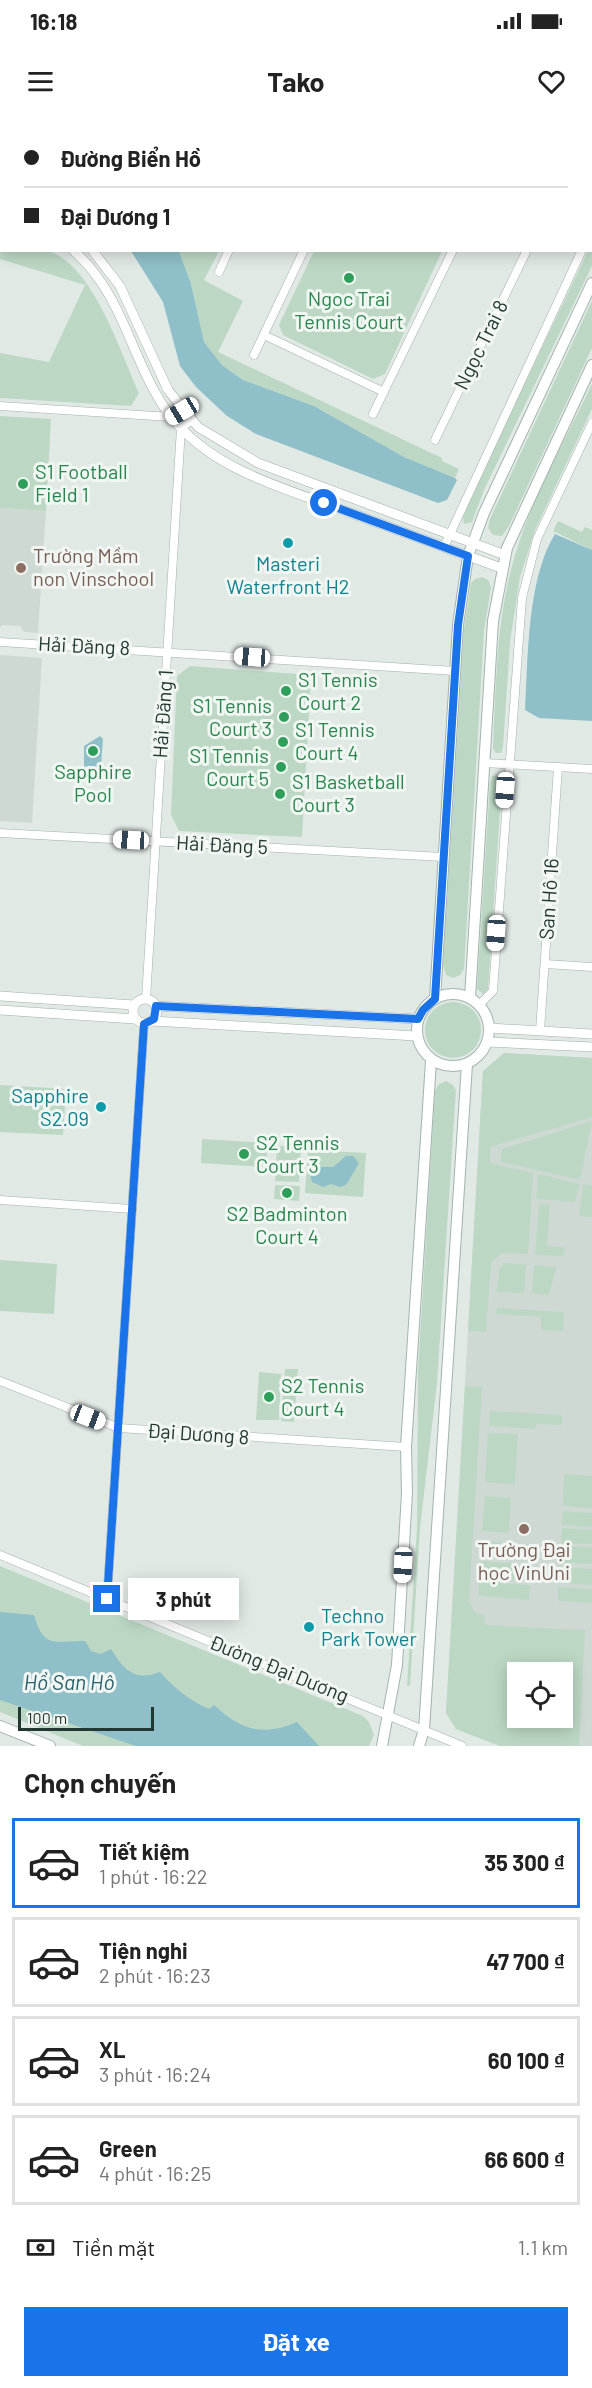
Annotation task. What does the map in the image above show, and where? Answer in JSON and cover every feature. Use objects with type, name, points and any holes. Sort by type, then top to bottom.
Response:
[{"type":"main road","points":[[435,999],[458,625],[468,556],[471,543],[592,283]]},
{"type":"main road","points":[[475,1002],[484,763],[493,621],[501,568],[592,365]]},
{"type":"main road","points":[[382,1746],[397,1665],[406,1493],[405,1447],[431,1061],[416,1036],[418,1019],[423,1010],[435,999],[455,994],[475,1002],[485,1013],[489,1028],[487,1042],[476,1059],[456,1067],[431,1061]]},
{"type":"main road","points":[[420,1746],[424,1730],[467,1064]]},
{"type":"main road","points":[[389,1714],[392,1746]]},
{"type":"main road","points":[[0,1726],[50,1746]]},
{"type":"street","points":[[75,252],[93,270],[112,296],[152,386],[171,417],[202,447],[249,475],[501,568]]},
{"type":"street","points":[[94,252],[120,286],[160,376],[182,411],[218,442],[250,460],[505,555]]},
{"type":"street","points":[[219,272],[228,252]]},
{"type":"street","points":[[254,355],[303,252]]},
{"type":"street","points":[[373,414],[452,252]]},
{"type":"street","name":"Ngọc Trai 8","points":[[435,440],[526,252]]},
{"type":"street","points":[[444,548],[581,252]]},
{"type":"street","points":[[264,335],[384,392]]},
{"type":"street","points":[[0,406],[171,417],[182,411]]},
{"type":"street","points":[[181,428],[191,421]]},
{"type":"street","points":[[475,1002],[493,991],[518,627],[527,571],[546,519],[592,423]]},
{"type":"street","name":"Hải Đăng 1","points":[[146,999],[181,428]]},
{"type":"street","name":"Hải Đăng 8","points":[[0,642],[455,671]]},
{"type":"street","points":[[484,763],[592,769]]},
{"type":"street","name":"San Hô 16","points":[[540,1031],[558,767]]},
{"type":"street","name":"Hải Đăng 5","points":[[0,833],[443,857]]},
{"type":"street","points":[[545,964],[592,967]]},
{"type":"street","points":[[0,996],[134,1005],[146,999],[156,1006],[418,1019]]},
{"type":"street","points":[[134,1005],[133,1014],[144,1021]]},
{"type":"street","points":[[144,1021],[156,1015],[156,1006]]},
{"type":"street","points":[[0,1010],[144,1021],[416,1036]]},
{"type":"street","points":[[107,1599],[144,1021]]},
{"type":"street","points":[[489,1028],[592,1034]]},
{"type":"street","points":[[487,1042],[592,1047]]},
{"type":"street","points":[[0,1200],[132,1209]]},
{"type":"street","name":"Đại Dương 8","points":[[0,1381],[119,1428],[405,1447]]},
{"type":"street","name":"Đường Đại Dương","points":[[0,1555],[462,1746]]},
{"type":"shaded area","name":"Trường Mầm non Vinschool","points":[[0,508],[46,511],[38,633],[24,632],[20,626],[2,625],[0,628]]},
{"type":"shaded area","points":[[0,655],[42,658],[32,823],[0,821]]},
{"type":"shaded area","name":"Trường Đại học VinUni","points":[[504,1053],[592,1058],[592,1746],[500,1746],[456,1729],[446,1713],[483,1071]]},
{"type":"green space","points":[[0,252],[50,252],[64,259],[79,273],[104,312],[139,393],[131,406],[0,398],[0,353],[49,362],[85,285],[0,259]]},
{"type":"green space","points":[[179,252],[218,252],[204,280],[243,301],[218,352],[442,458],[442,461],[459,469],[455,478],[404,457],[314,406],[243,380],[222,365],[204,342],[191,284]]},
{"type":"green space","points":[[314,252],[442,252],[385,374],[373,379],[283,335],[279,325]]},
{"type":"green space","points":[[588,252],[592,252],[592,266],[484,490],[472,522],[464,524],[463,518],[474,490]]},
{"type":"green space","points":[[592,301],[592,348],[509,526],[502,536],[493,535],[488,528],[490,519]]},
{"type":"green space","points":[[592,384],[592,409],[535,530],[520,577],[510,642],[503,747],[501,753],[496,753],[493,748],[497,660],[505,595],[510,574],[535,501]]},
{"type":"green space","points":[[0,416],[51,419],[46,511],[0,508]]},
{"type":"green space","points":[[558,521],[582,532],[585,527],[592,530],[592,550],[553,531]]},
{"type":"green space","points":[[482,577],[488,580],[491,587],[484,631],[464,969],[460,975],[453,978],[446,975],[443,965],[464,629],[471,583]]},
{"type":"green space","points":[[190,666],[311,675],[302,837],[179,831],[171,815],[177,676]]},
{"type":"green space","points":[[498,775],[502,781],[488,989],[483,994],[477,989],[490,783],[492,776]]},
{"type":"green space","points":[[453,1002],[464,1004],[473,1010],[479,1019],[481,1030],[479,1041],[473,1050],[464,1056],[453,1058],[442,1056],[433,1050],[427,1041],[425,1030],[427,1019],[433,1010],[442,1004]]},
{"type":"green space","points":[[504,1053],[592,1058],[592,1117],[490,1147],[490,1163],[533,1173],[528,1254],[502,1253],[491,1262],[486,1332],[468,1331],[483,1071]]},
{"type":"green space","points":[[446,1081],[456,1090],[437,1383],[420,1528],[410,1686],[407,1686],[417,1528],[418,1370],[435,1091],[438,1085]]},
{"type":"green space","points":[[0,1085],[66,1089],[63,1135],[0,1132]]},
{"type":"green space","points":[[592,1121],[580,1180],[501,1162],[502,1149]]},
{"type":"green space","name":"S2 Tennis Court 3","points":[[202,1139],[268,1143],[266,1167],[201,1163]]},
{"type":"green space","points":[[277,1146],[301,1147],[299,1182],[275,1181]]},
{"type":"green space","points":[[308,1150],[366,1153],[363,1197],[305,1193]]},
{"type":"green space","points":[[538,1174],[580,1184],[575,1202],[536,1199]]},
{"type":"green space","points":[[583,1184],[592,1186],[592,1217],[579,1216]]},
{"type":"green space","name":"S2 Badminton Court 4","points":[[275,1185],[300,1186],[299,1201],[274,1199]]},
{"type":"green space","points":[[539,1204],[550,1205],[547,1246],[565,1247],[564,1256],[535,1255]]},
{"type":"green space","points":[[0,1260],[57,1264],[54,1314],[0,1311]]},
{"type":"green space","points":[[505,1263],[526,1265],[524,1293],[497,1292],[499,1269]]},
{"type":"green space","points":[[534,1265],[556,1267],[549,1295],[532,1293]]},
{"type":"green space","points":[[497,1308],[564,1312],[563,1331],[541,1330],[541,1317],[496,1314]]},
{"type":"green space","points":[[285,1369],[298,1369],[294,1422],[281,1421]]},
{"type":"green space","name":"S2 Tennis Court 4","points":[[259,1372],[281,1374],[279,1420],[256,1420]]},
{"type":"green space","points":[[465,1386],[482,1387],[469,1601],[475,1612],[484,1615],[485,1625],[585,1630],[579,1746],[500,1746],[456,1729],[446,1713]]},
{"type":"green space","points":[[490,1411],[562,1415],[562,1425],[536,1424],[535,1429],[489,1426]]},
{"type":"green space","points":[[488,1433],[518,1434],[515,1484],[485,1482]]},
{"type":"green space","points":[[564,1474],[592,1476],[592,1508],[563,1506]]},
{"type":"green space","points":[[485,1496],[511,1498],[509,1533],[482,1531]]},
{"type":"green space","points":[[563,1511],[592,1513],[592,1527],[562,1525]]},
{"type":"green space","points":[[562,1528],[592,1530],[592,1544],[561,1543]]},
{"type":"green space","points":[[482,1541],[532,1545],[531,1561],[480,1557]]},
{"type":"green space","points":[[561,1546],[592,1547],[592,1564],[560,1562]]},
{"type":"green space","points":[[480,1561],[531,1565],[530,1581],[479,1577]]},
{"type":"green space","points":[[0,1566],[363,1716],[369,1722],[374,1735],[369,1746],[83,1746],[0,1712]]},
{"type":"green space","points":[[560,1567],[592,1569],[592,1585],[559,1583]]},
{"type":"green space","points":[[479,1582],[530,1585],[529,1600],[478,1596]]},
{"type":"green space","points":[[558,1587],[592,1589],[592,1603],[558,1601]]},
{"type":"water","points":[[132,252],[179,252],[191,284],[204,342],[222,365],[243,380],[314,406],[404,457],[455,478],[457,480],[447,500],[438,503],[256,434],[227,416],[196,387],[180,366],[163,302]]},
{"type":"water","points":[[555,534],[592,550],[592,721],[539,718],[525,710],[528,643],[534,596],[546,552]]},
{"type":"water","name":"Sapphire Pool","points":[[100,736],[103,739],[101,765],[97,770],[84,768],[84,746]]},
{"type":"water","points":[[346,1156],[353,1156],[359,1163],[346,1185],[340,1187],[331,1184],[323,1187],[312,1182],[310,1174],[315,1167],[333,1167]]},
{"type":"water","name":"Hồ San Hô","points":[[0,1612],[34,1615],[42,1634],[53,1641],[85,1641],[91,1651],[101,1654],[111,1649],[131,1672],[144,1676],[160,1672],[188,1698],[209,1709],[214,1705],[233,1720],[252,1729],[273,1729],[297,1722],[319,1746],[136,1746],[0,1700]]},
{"type":"place","name":"Ngoc Trai Tennis Court","points":[[349,278]]},
{"type":"place","name":"S1 Football Field 1","points":[[23,484]]},
{"type":"place","name":"Masteri Waterfront H2","points":[[288,543]]},
{"type":"place","name":"Trường Mầm non Vinschool","points":[[21,568]]},
{"type":"place","name":"S1 Tennis Court 2","points":[[286,691]]},
{"type":"place","name":"S1 Tennis Court 3","points":[[284,717]]},
{"type":"place","name":"S1 Tennis Court 4","points":[[283,742]]},
{"type":"place","name":"Sapphire Pool","points":[[93,751]]},
{"type":"place","name":"S1 Tennis Court 5","points":[[281,767]]},
{"type":"place","name":"S1 Basketball Court 3","points":[[280,794]]},
{"type":"place","name":"Sapphire S2.09","points":[[101,1107]]},
{"type":"place","name":"S2 Tennis Court 3","points":[[244,1154]]},
{"type":"place","name":"S2 Badminton Court 4","points":[[287,1193]]},
{"type":"place","name":"S2 Tennis Court 4","points":[[269,1397]]},
{"type":"place","name":"Trường Đại học VinUni","points":[[524,1529]]},
{"type":"place","name":"Techno Park Tower","points":[[309,1627]]},
{"type":"route","points":[[107,1599],[144,1024],[154,1019],[156,1006],[418,1019],[429,1002],[435,999],[458,625],[468,556],[324,503]]}]
